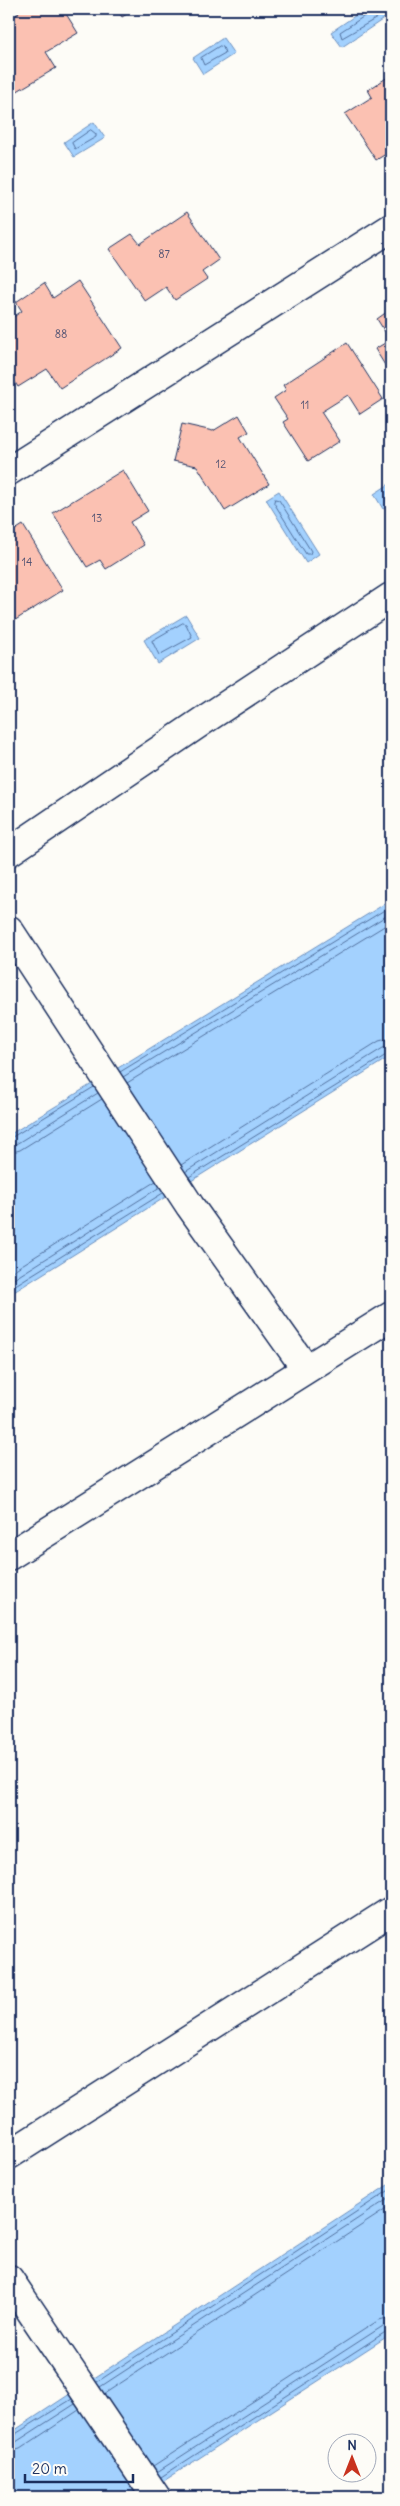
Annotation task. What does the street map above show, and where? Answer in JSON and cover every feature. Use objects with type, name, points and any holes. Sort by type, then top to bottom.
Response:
[{"type":"street","points":[[13,460],[391,228]]},
{"type":"street","points":[[9,852],[207,718],[391,597]]},
{"type":"street","points":[[9,930],[190,1206],[306,1369]]},
{"type":"street","points":[[9,1556],[391,1316]]},
{"type":"street","points":[[9,2155],[391,1911]]},
{"type":"street","points":[[9,2279],[156,2497]]},
{"type":"water","points":[[365,9],[379,9],[385,18],[342,47],[331,32]]},
{"type":"water","points":[[223,38],[234,54],[203,74],[193,58]]},
{"type":"water","points":[[94,122],[105,138],[74,157],[64,142]]},
{"type":"water","points":[[391,483],[391,504],[383,509],[374,494]]},
{"type":"water","points":[[279,491],[319,554],[306,563],[266,499]]},
{"type":"water","points":[[186,615],[200,638],[158,664],[144,640]]},
{"type":"water","points":[[391,900],[391,1056],[9,1295],[9,1135]]},
{"type":"water","points":[[391,2183],[391,2334],[139,2497],[9,2497],[9,2434]]},
{"type":"building","points":[[16,9],[63,9],[78,33],[46,52],[56,68],[9,96],[9,19],[19,13]]},
{"type":"building","points":[[117,9],[135,9],[122,17]]},
{"type":"building","points":[[391,75],[391,151],[376,160],[345,114],[372,97],[368,90]]},
{"type":"building","points":[[187,212],[219,260],[202,272],[207,279],[175,300],[166,287],[145,301],[109,249],[132,234],[140,244]]},
{"type":"building","points":[[78,281],[122,348],[60,388],[47,369],[18,387],[9,373],[9,320],[22,311],[16,302],[44,283],[53,298]]},
{"type":"building","points":[[391,309],[391,375],[375,349],[390,340],[377,319]]},
{"type":"building","points":[[347,343],[383,399],[360,414],[348,395],[321,412],[340,441],[308,461],[283,422],[288,419],[274,398],[286,390],[283,385]]},
{"type":"building","points":[[239,415],[249,432],[240,437],[269,484],[225,511],[197,466],[173,461],[182,424],[213,431]]},
{"type":"building","points":[[123,470],[148,511],[130,522],[144,545],[106,569],[100,560],[87,567],[53,513]]},
{"type":"building","points":[[23,525],[63,590],[9,624],[9,534]]}]
